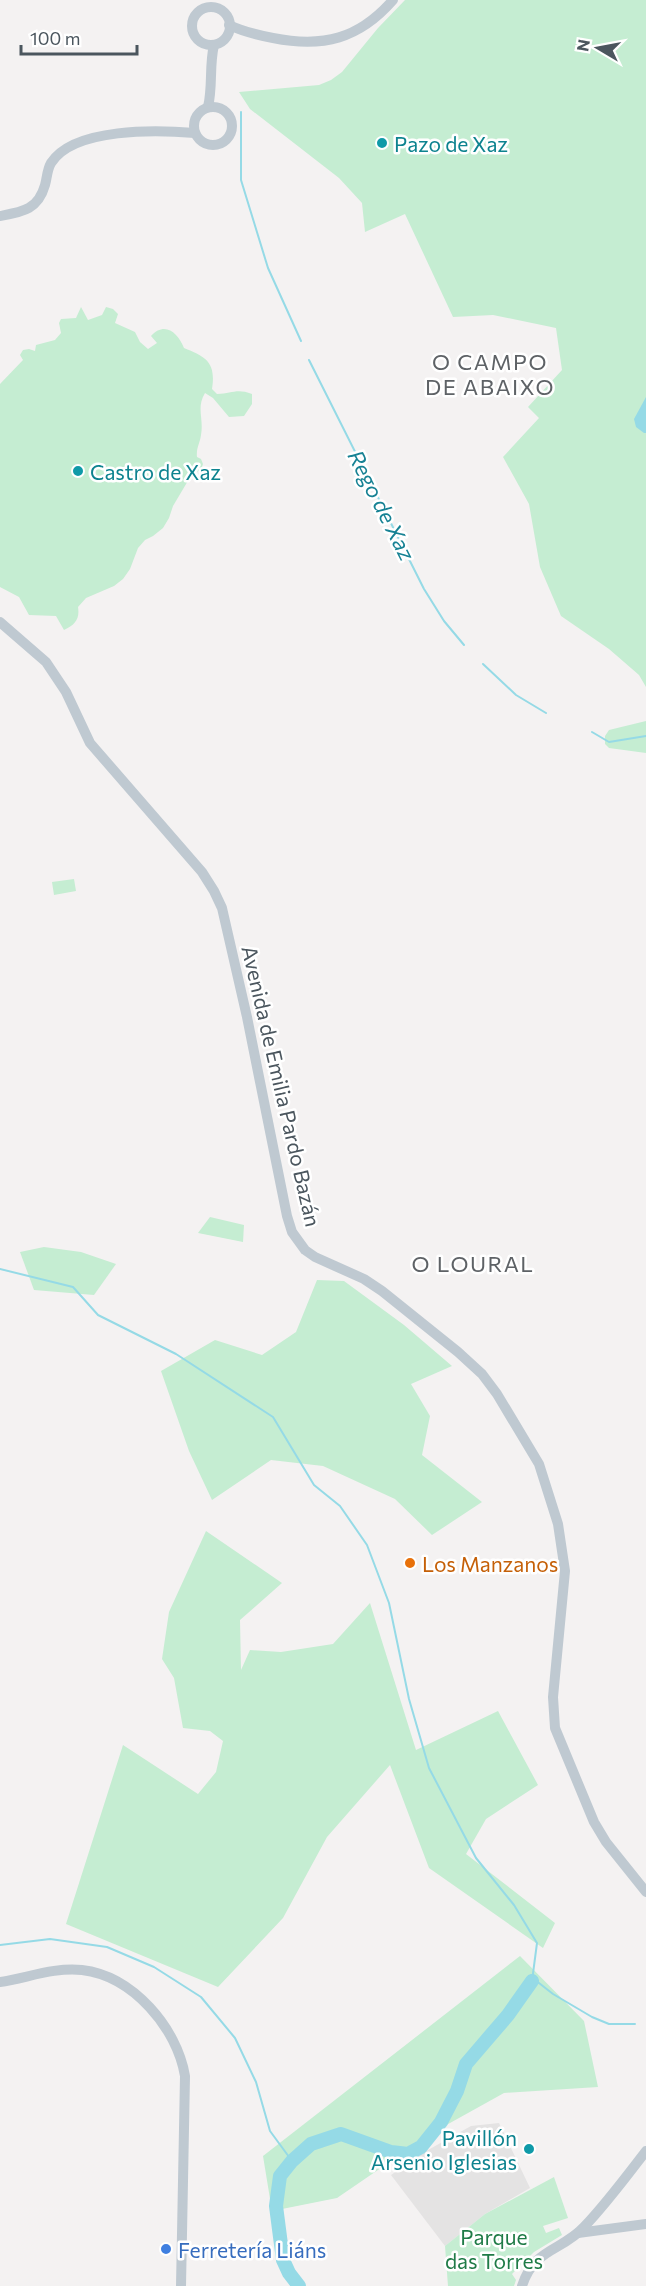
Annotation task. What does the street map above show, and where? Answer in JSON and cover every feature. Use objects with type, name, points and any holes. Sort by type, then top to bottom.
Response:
[{"type":"street","points":[[228,30],[286,41],[325,42],[366,26],[393,0]]},
{"type":"street","points":[[206,8],[218,9],[227,17],[228,30],[223,41],[210,45],[200,42],[193,32],[193,20],[200,11],[206,8]]},
{"type":"street","points":[[210,45],[213,107]]},
{"type":"street","points":[[213,107],[229,115],[232,121],[231,134],[222,143],[209,145],[199,140],[194,128],[200,111],[213,107]]},
{"type":"street","points":[[0,216],[23,212],[34,207],[42,194],[51,164],[57,156],[73,146],[117,132],[174,131],[194,128]]},
{"type":"street","name":"Avenida de Emilia Pardo Bazán","points":[[0,622],[46,662],[66,692],[90,743],[202,872],[222,908],[248,1017],[287,1216],[298,1242],[315,1257],[363,1279],[382,1292],[482,1374],[497,1394],[539,1464],[558,1524],[565,1571],[553,1697],[555,1728],[594,1822],[606,1842],[646,1892]]},
{"type":"street","points":[[0,1982],[57,1971],[83,1970],[108,1977],[154,2011],[169,2030],[182,2057],[186,2093],[182,2286]]},
{"type":"street","points":[[522,2286],[537,2260],[578,2233],[646,2151]]},
{"type":"street","points":[[578,2233],[646,2224]]},
{"type":"shaded area","points":[[499,2123],[530,2188],[485,2214],[445,2246],[391,2175],[428,2150],[471,2126]]},
{"type":"green space","points":[[405,0],[646,0],[646,687],[639,675],[609,649],[561,616],[540,567],[529,504],[503,457],[539,418],[528,407],[562,370],[556,328],[493,315],[453,317],[405,214],[365,232],[362,203],[339,178],[250,109],[239,92],[319,85],[331,80],[342,72],[378,28]]},
{"type":"green space","points":[[81,307],[88,320],[102,315],[106,307],[113,309],[118,314],[115,323],[135,332],[140,342],[148,349],[157,343],[151,336],[161,329],[170,331],[175,334],[184,348],[208,362],[213,373],[212,389],[217,394],[247,392],[252,394],[252,404],[244,416],[229,417],[213,398],[205,393],[201,404],[202,429],[197,454],[203,464],[201,470],[192,474],[163,528],[145,540],[138,548],[130,569],[123,579],[114,586],[86,598],[78,607],[76,621],[64,630],[56,616],[29,615],[19,597],[0,587],[0,384],[23,360],[20,355],[23,350],[35,351],[36,345],[55,340],[61,333],[59,323],[61,319],[76,318]]},
{"type":"green space","points":[[646,721],[646,753],[609,748],[605,744],[605,736],[609,730]]},
{"type":"green space","points":[[74,879],[76,891],[54,895],[52,882]]},
{"type":"green space","points":[[210,1217],[244,1225],[243,1242],[198,1233]]},
{"type":"green space","points":[[44,1247],[81,1252],[116,1264],[94,1295],[34,1290],[20,1252]]},
{"type":"green space","points":[[317,1280],[344,1281],[404,1325],[452,1366],[411,1384],[430,1416],[422,1455],[482,1502],[432,1535],[395,1499],[323,1466],[271,1460],[212,1500],[189,1451],[161,1371],[215,1340],[262,1355],[296,1332]]},
{"type":"green space","points":[[206,1531],[282,1583],[240,1620],[241,1670],[250,1650],[281,1652],[333,1644],[370,1603],[416,1750],[498,1711],[538,1785],[486,1819],[466,1854],[555,1923],[543,1948],[429,1868],[390,1765],[327,1837],[283,1918],[218,1987],[66,1924],[123,1745],[198,1794],[216,1772],[223,1741],[210,1731],[183,1728],[174,1678],[162,1659],[169,1612]]},
{"type":"green space","points":[[520,1956],[584,2021],[598,2087],[504,2093],[432,2133],[337,2198],[272,2211],[263,2156]]},
{"type":"green space","name":"Parque das Torres","points":[[554,2177],[568,2218],[543,2226],[546,2233],[559,2228],[562,2235],[534,2252],[512,2274],[516,2280],[514,2286],[448,2286],[445,2246],[485,2214]]},
{"type":"water","points":[[646,397],[646,433],[644,433],[636,427],[634,419]]},
{"type":"waterway","name":"Rego de Xaz","points":[[241,112],[241,180],[268,268],[301,341]]},
{"type":"waterway","name":"Rego de Xaz","points":[[309,360],[424,589],[444,621],[464,645]]},
{"type":"waterway","name":"Rego de Xaz","points":[[483,664],[516,695],[546,713]]},
{"type":"waterway","name":"Rego de Xaz","points":[[592,732],[609,742],[646,736]]},
{"type":"waterway","points":[[0,1269],[73,1287],[98,1315],[176,1354],[273,1417],[314,1485],[340,1506],[367,1545],[389,1603],[409,1699],[429,1768],[476,1858],[514,1905],[537,1943],[532,1981],[539,1983],[592,2017],[609,2024],[635,2024]]},
{"type":"waterway","points":[[0,1945],[50,1939],[107,1947],[154,1967],[201,1997],[235,2038],[256,2082],[270,2131],[292,2161]]},
{"type":"waterway","points":[[299,2286],[283,2260],[276,2206],[280,2176],[292,2161],[311,2144],[341,2134],[391,2152],[408,2154],[421,2147],[441,2122],[457,2091],[466,2064],[508,2015],[532,1981]]},
{"type":"place","name":"Pazo de Xaz","points":[[382,143]]},
{"type":"place","name":"Castro de Xaz","points":[[78,471]]},
{"type":"place","name":"Los Manzanos","points":[[410,1563]]},
{"type":"place","name":"Pavillón Arsenio Iglesias","points":[[529,2149]]},
{"type":"place","name":"Ferretería Liáns","points":[[166,2249]]},
{"type":"district","name":"O CAMPO DE ABAIXO","points":[[490,374]]},
{"type":"district","name":"O LOURAL","points":[[473,1263]]}]
